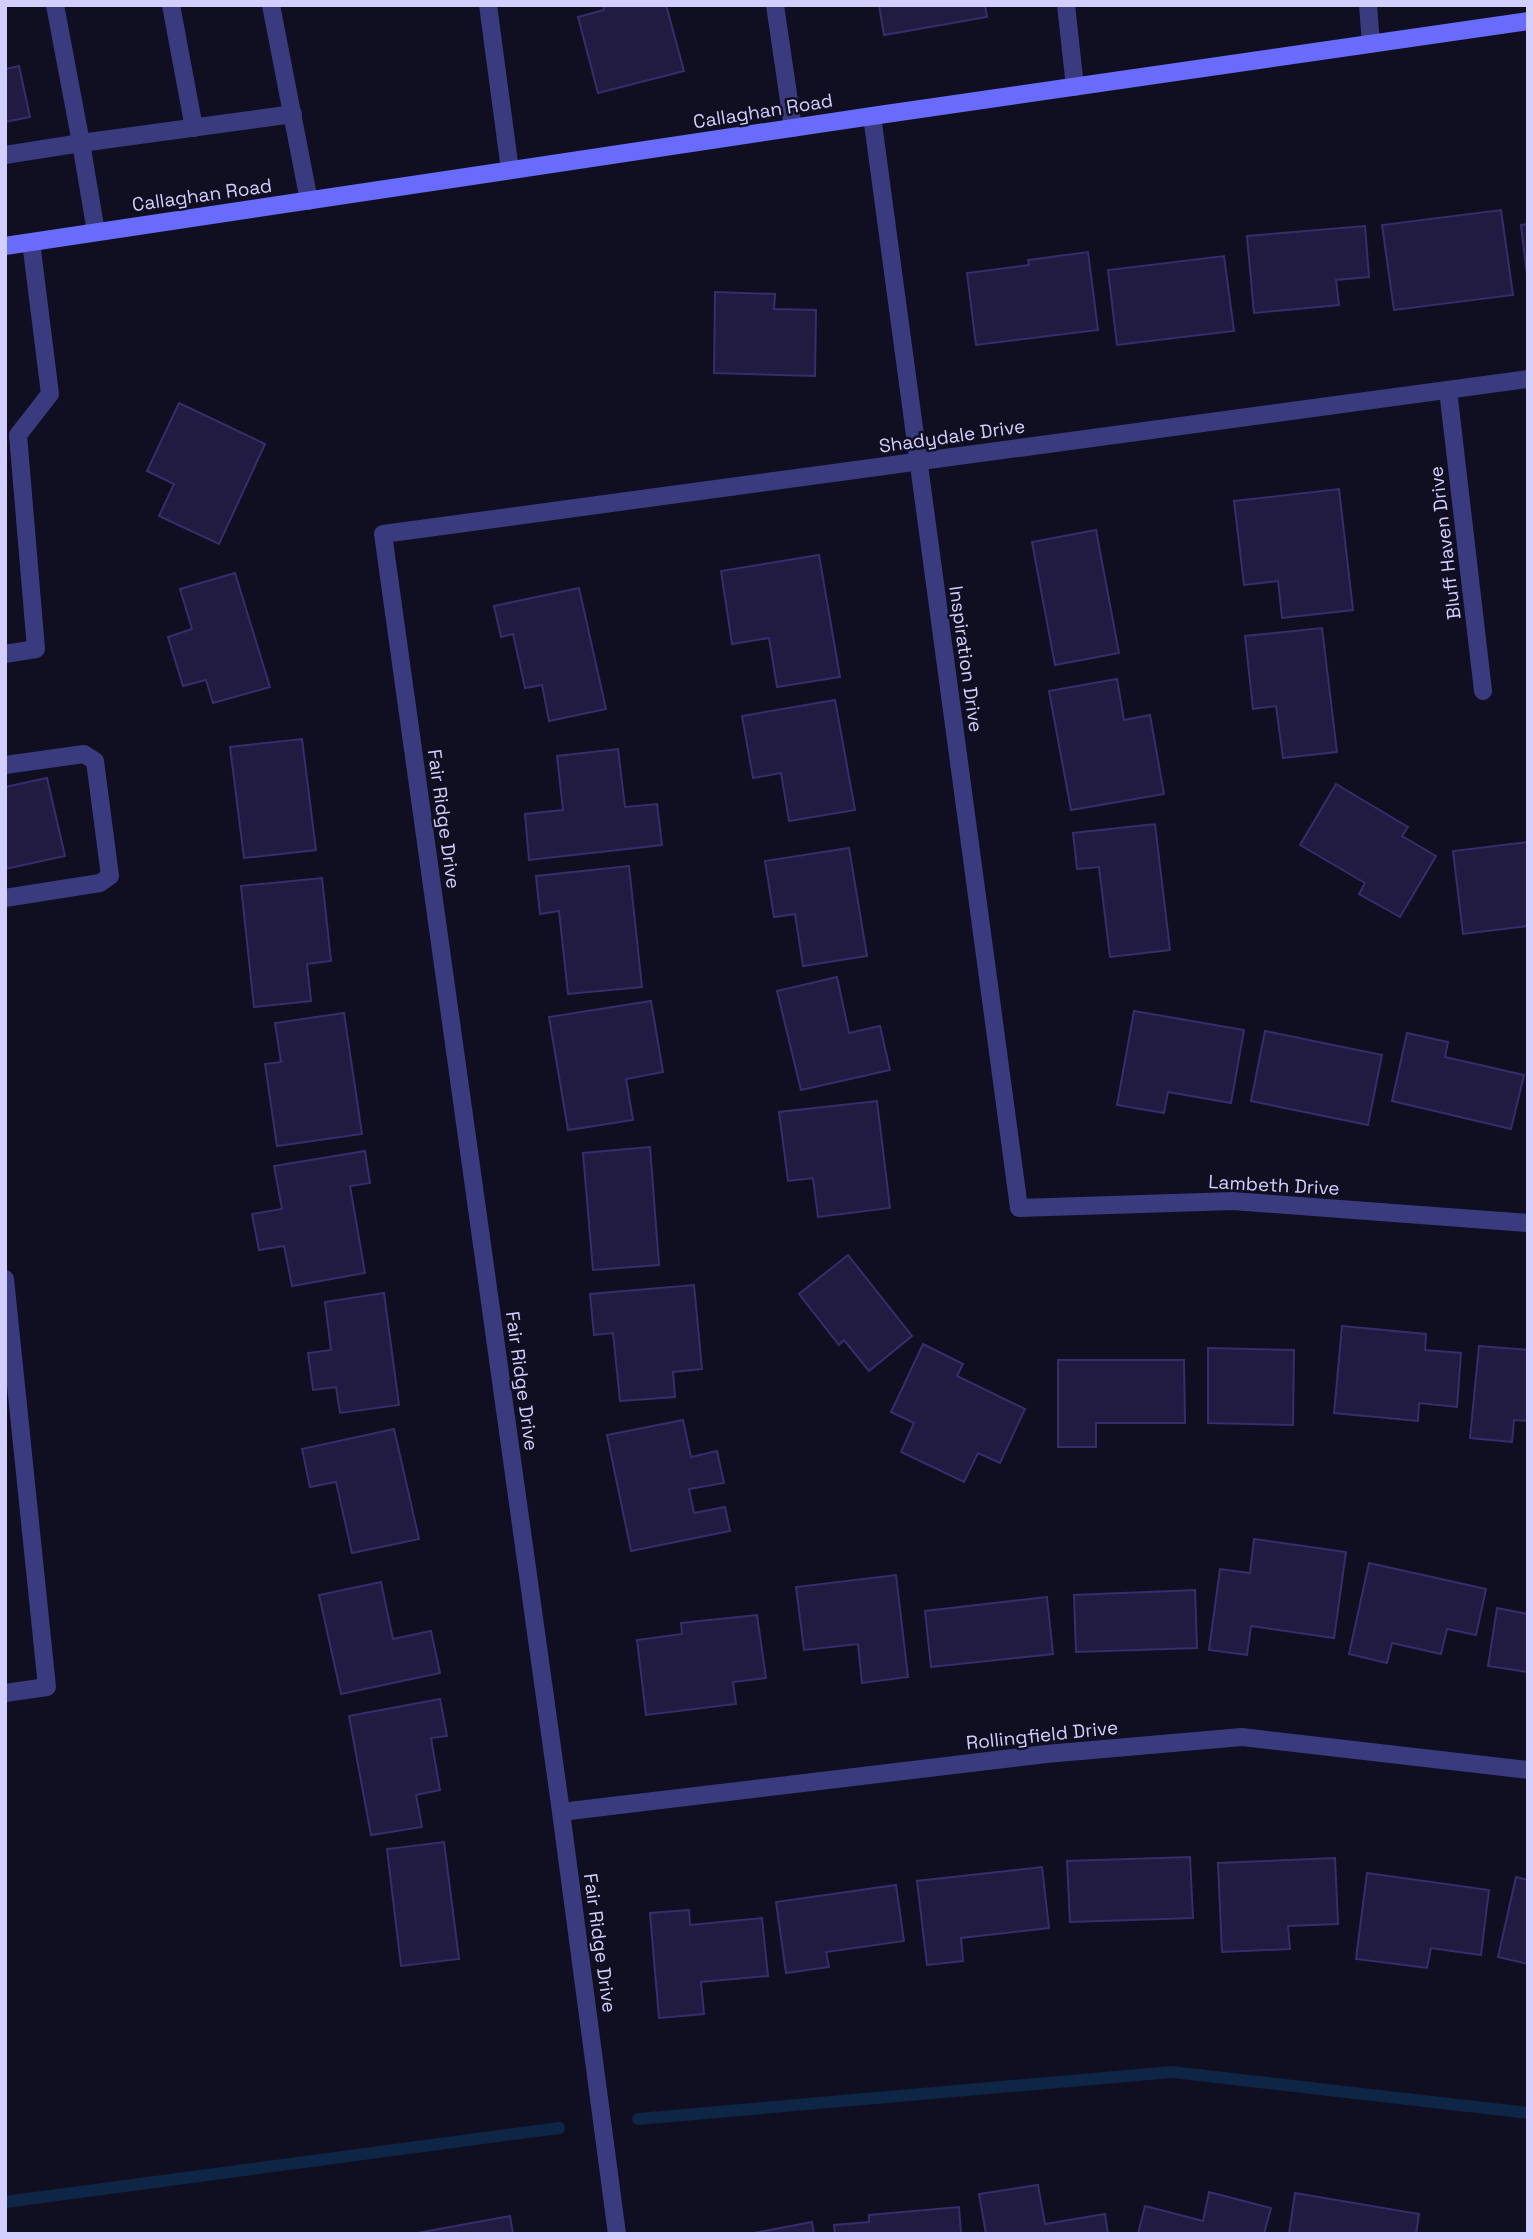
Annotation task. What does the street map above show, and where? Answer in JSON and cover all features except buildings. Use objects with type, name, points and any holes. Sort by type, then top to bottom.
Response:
[{"type":"main road","name":"Callaghan Road","points":[[5,246],[1528,21]]},
{"type":"street","points":[[55,5],[96,232]]},
{"type":"street","points":[[171,5],[194,128]]},
{"type":"street","points":[[271,5],[309,201]]},
{"type":"street","points":[[488,5],[510,170]]},
{"type":"street","points":[[775,5],[793,128]]},
{"type":"street","points":[[1066,5],[1074,87]]},
{"type":"street","points":[[1368,5],[1371,44]]},
{"type":"street","points":[[5,155],[293,114]]},
{"type":"street","name":"Inspiration Drive","points":[[872,116],[1018,1208]]},
{"type":"street","points":[[5,654],[36,649],[18,435],[50,394],[31,242]]},
{"type":"street","name":"Shadydale Drive","points":[[383,534],[1528,379]]},
{"type":"street","name":"Bluff Haven Drive","points":[[1448,390],[1483,691]]},
{"type":"street","name":"Fair Ridge Drive","points":[[383,534],[617,2234]]},
{"type":"street","points":[[5,765],[84,754],[95,761],[110,876],[100,883],[5,898]]},
{"type":"street","name":"Lambeth Drive","points":[[1018,1208],[1233,1201],[1528,1223]]},
{"type":"street","points":[[5,1279],[47,1687],[5,1693]]},
{"type":"street","name":"Rollingfield Drive","points":[[561,1812],[1046,1754],[1242,1737],[1528,1770]]},
{"type":"waterway","points":[[638,2119],[1172,2072],[1528,2113]]},
{"type":"waterway","points":[[5,2202],[559,2128]]}]
